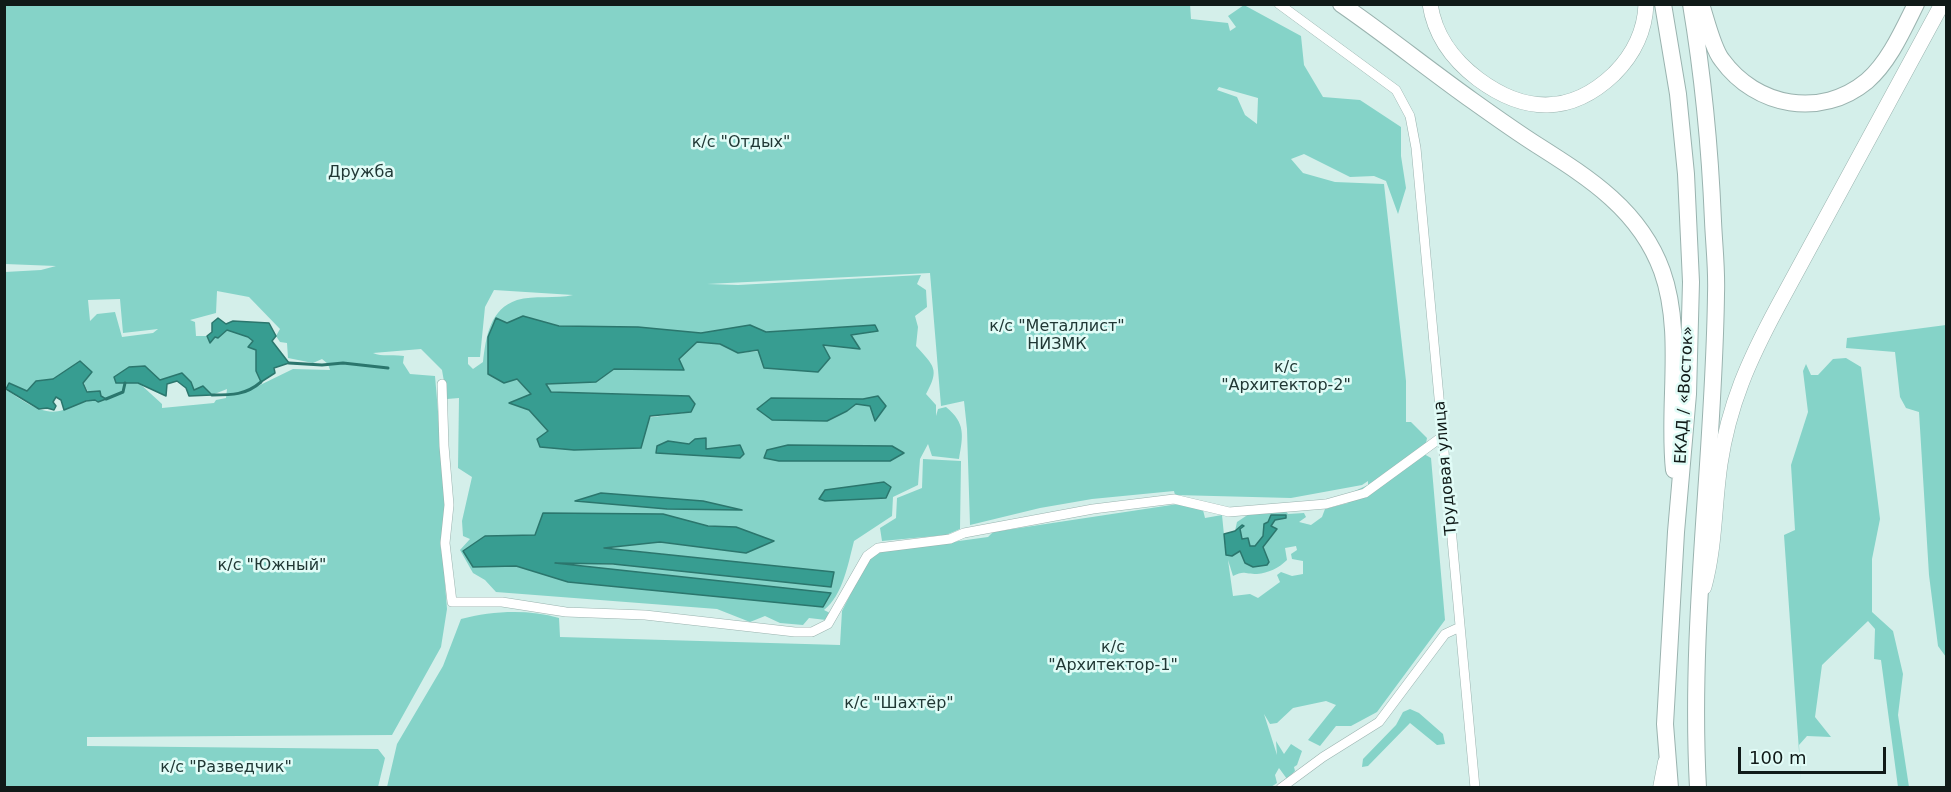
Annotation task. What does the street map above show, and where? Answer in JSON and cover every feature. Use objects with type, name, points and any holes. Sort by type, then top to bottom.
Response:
[{"type":"highway","points":[[1341,4],[1519,133],[1588,178],[1616,201],[1640,229],[1662,271],[1671,311],[1673,330],[1671,440],[1678,507]]},
{"type":"highway","name":"ЕКАД / «Восток»","points":[[1662,4],[1676,76],[1685,163],[1691,282],[1688,394],[1668,645],[1665,724],[1670,788]]},
{"type":"highway","name":"ЕКАД / «Восток»","points":[[1691,4],[1709,144],[1716,291],[1713,384],[1697,613],[1695,728],[1698,788]]},
{"type":"highway","points":[[1701,4],[1720,59],[1753,90],[1788,104],[1831,99],[1849,93],[1867,81],[1883,62],[1916,4]]},
{"type":"main road","points":[[1430,4],[1433,20],[1441,40],[1468,71],[1507,98],[1537,106],[1569,102],[1588,94],[1622,67],[1642,29],[1646,4]]},
{"type":"main road","points":[[1697,613],[1710,566],[1719,467],[1726,428],[1736,393],[1753,352],[1942,4]]},
{"type":"main road","points":[[1660,788],[1667,757]]},
{"type":"street","name":"Трудовая улица","points":[[1279,4],[1396,90],[1410,116],[1416,148],[1475,788]]},
{"type":"street","points":[[442,384],[449,505],[445,543],[452,602],[502,602],[566,612],[645,615],[795,632],[812,632],[828,624],[867,556],[878,548],[950,539],[964,533],[1092,509],[1174,499],[1229,512],[1326,504],[1365,493],[1443,436]]},
{"type":"street","points":[[1281,788],[1323,757],[1379,722],[1445,634],[1460,627]]},
{"type":"green space","points":[[1190,4],[1191,19],[1228,23],[1230,31],[1236,27],[1228,16],[1244,5],[1301,36],[1304,65],[1323,97],[1360,100],[1401,127],[1401,156],[1406,188],[1398,214],[1386,181],[1374,176],[1350,177],[1304,154],[1291,159],[1303,173],[1335,182],[1384,184],[1406,381],[1406,422],[1411,422],[1427,438],[1424,454],[1431,458],[1445,620],[1377,712],[1351,726],[1336,726],[1320,746],[1308,740],[1336,705],[1326,701],[1293,708],[1277,723],[1270,724],[1264,714],[1277,755],[1276,741],[1284,754],[1291,744],[1302,751],[1294,767],[1295,771],[1287,779],[1279,768],[1275,775],[1277,783],[1271,787],[387,787],[397,744],[443,666],[461,619],[510,612],[547,615],[559,618],[560,637],[840,645],[842,611],[868,559],[879,552],[988,537],[993,532],[1178,504],[1203,510],[1205,518],[1222,515],[1226,555],[1240,551],[1245,563],[1253,567],[1267,565],[1269,562],[1263,547],[1277,530],[1270,527],[1275,520],[1285,518],[1286,515],[1264,524],[1263,536],[1255,546],[1250,546],[1242,540],[1240,529],[1242,525],[1235,531],[1237,522],[1249,514],[1285,510],[1288,514],[1304,513],[1306,517],[1299,522],[1311,525],[1322,517],[1325,509],[1348,503],[1348,494],[1368,485],[1368,481],[1362,485],[1291,498],[1175,495],[1174,491],[1092,499],[1040,508],[970,525],[964,401],[941,406],[930,273],[707,284],[738,285],[921,275],[917,284],[926,290],[927,307],[915,316],[918,327],[916,346],[933,368],[933,379],[926,394],[936,405],[936,416],[938,409],[946,407],[960,424],[962,437],[959,459],[932,456],[928,444],[920,459],[918,485],[893,497],[892,516],[854,541],[840,588],[824,610],[830,613],[826,620],[809,618],[803,625],[780,623],[765,616],[750,622],[717,609],[496,592],[485,580],[473,573],[460,550],[470,539],[463,536],[462,521],[472,477],[458,468],[459,398],[447,399],[442,370],[421,349],[373,353],[404,356],[403,363],[410,374],[435,376],[446,506],[440,544],[447,609],[441,647],[392,735],[87,737],[87,746],[378,749],[385,758],[378,787],[5,787],[5,272],[41,270],[56,266],[5,264],[4,5]],"holes":[[[1219,87],[1258,98],[1257,124],[1245,115],[1237,97],[1217,90]],[[494,290],[573,295],[538,297],[517,300],[508,304],[495,317],[491,325],[483,362],[473,369],[468,364],[468,357],[480,357],[485,307]],[[217,291],[249,297],[280,329],[276,336],[280,342],[287,343],[288,358],[313,363],[322,359],[328,364],[330,370],[293,369],[256,387],[261,382],[256,371],[256,350],[253,341],[227,330],[210,343],[207,336],[196,336],[195,322],[190,320],[216,313]],[[120,299],[123,333],[158,329],[153,333],[122,337],[115,312],[97,314],[90,321],[88,300]],[[523,316],[559,326],[638,327],[701,333],[750,325],[766,332],[875,325],[878,331],[850,335],[859,348],[823,345],[738,353],[720,344],[697,342],[679,359],[684,370],[614,369],[596,382],[545,384],[551,392],[689,396],[695,403],[691,412],[548,431],[529,410],[510,403],[531,394],[516,379],[496,319],[507,323]],[[80,361],[82,377],[95,400],[55,412],[33,406],[6,390],[10,383],[27,391],[36,381],[53,379]],[[182,373],[191,382],[194,391],[201,387],[212,395],[227,389],[226,398],[216,400],[214,403],[162,408],[162,404],[138,382],[160,381]],[[878,396],[870,406],[856,404],[757,409],[771,398],[863,399]],[[706,438],[706,449],[740,445],[744,454],[740,458],[656,453],[668,441],[689,444]],[[788,445],[892,446],[904,453]],[[663,514],[708,526],[736,527],[746,553],[660,542],[600,547],[834,573],[544,562],[629,588],[568,582],[516,566],[485,536],[535,535]],[[1296,546],[1297,550],[1291,554],[1292,559],[1303,561],[1303,574],[1292,576],[1281,572],[1277,575],[1280,582],[1258,598],[1250,594],[1233,596],[1228,560],[1233,576],[1242,573],[1265,573],[1277,568],[1287,560],[1285,548]]]},
{"type":"green space","points":[[1946,325],[1946,657],[1938,646],[1929,575],[1919,412],[1906,408],[1900,397],[1895,352],[1846,348],[1847,338]]},
{"type":"green space","points":[[1846,358],[1861,367],[1880,519],[1872,559],[1872,612],[1893,631],[1903,674],[1898,715],[1909,787],[1898,787],[1881,660],[1874,659],[1875,629],[1868,621],[1822,665],[1815,717],[1831,737],[1807,736],[1799,745],[1801,780],[1784,535],[1795,530],[1791,465],[1808,412],[1803,371],[1806,364],[1811,375],[1818,375],[1833,359]]},
{"type":"green space","points":[[923,459],[961,461],[960,529],[946,535],[882,541],[880,528],[896,518],[897,498],[922,488]]},
{"type":"green space","points":[[1410,709],[1419,713],[1443,734],[1445,744],[1437,745],[1410,723],[1368,766],[1362,767],[1363,759],[1396,725],[1403,712]]},
{"type":"shaded area","points":[[523,316],[559,326],[638,327],[701,333],[750,325],[766,332],[875,325],[878,331],[851,335],[860,349],[823,345],[830,358],[818,372],[764,368],[758,350],[738,353],[720,344],[697,342],[679,359],[684,370],[614,369],[596,382],[546,384],[551,392],[689,396],[695,404],[691,412],[650,416],[641,448],[574,450],[540,447],[537,439],[548,431],[529,410],[509,403],[531,394],[517,379],[504,383],[488,374],[488,337],[496,318],[507,323]]},
{"type":"shaded area","points":[[218,318],[226,324],[233,321],[269,323],[276,336],[272,341],[289,363],[274,368],[275,373],[261,382],[256,371],[256,350],[248,347],[253,341],[248,337],[227,330],[210,343],[207,336],[212,332],[212,323]]},
{"type":"shaded area","points":[[80,361],[92,372],[83,383],[87,392],[100,391],[101,396],[106,399],[98,402],[86,401],[64,410],[61,400],[56,397],[53,402],[56,406],[54,410],[39,409],[6,389],[9,383],[27,391],[36,381],[53,379]]},
{"type":"shaded area","points":[[145,366],[160,380],[182,373],[191,382],[194,390],[203,386],[212,395],[189,396],[186,388],[177,381],[167,384],[166,396],[138,383],[116,383],[114,377],[129,367]]},
{"type":"shaded area","points":[[878,396],[886,406],[875,421],[870,406],[856,404],[827,421],[772,420],[757,409],[771,398],[863,399]]},
{"type":"shaded area","points":[[706,438],[706,449],[740,445],[744,454],[740,458],[656,453],[657,446],[668,441],[689,444],[695,439]]},
{"type":"shaded area","points":[[788,445],[892,446],[904,453],[890,461],[779,461],[764,458],[767,450]]},
{"type":"shaded area","points":[[884,482],[891,487],[886,498],[825,501],[819,499],[825,490]]},
{"type":"shaded area","points":[[601,493],[703,501],[742,510],[667,509],[575,501]]},
{"type":"shaded area","points":[[543,513],[663,514],[708,526],[736,527],[774,541],[746,553],[660,542],[604,548],[834,572],[831,587],[613,564],[555,563],[831,593],[823,607],[568,582],[516,566],[473,567],[463,551],[485,536],[535,535]]},
{"type":"shaded area","points":[[1271,515],[1286,515],[1286,518],[1275,520],[1271,526],[1277,529],[1263,547],[1269,562],[1267,565],[1253,567],[1245,563],[1240,551],[1232,556],[1226,555],[1224,534],[1235,531],[1242,525],[1244,526],[1240,529],[1242,539],[1248,538],[1250,546],[1255,546],[1263,536],[1264,524],[1268,522]]},
{"type":"waterway","points":[[289,363],[322,365],[343,363],[388,368]]},
{"type":"waterway","points":[[212,395],[226,395],[250,390],[261,382]]},
{"type":"waterway","points":[[106,399],[123,392],[125,383]]},
{"type":"park label","name":"к/с \"Отдых\"","points":[[741,143]]},
{"type":"park label","name":"Дружба","points":[[361,173]]},
{"type":"park label","name":"к/с \"Металлист\" НИЗМК","points":[[1057,336]]},
{"type":"park label","name":"к/с \"Архитектор-2\"","points":[[1286,377]]},
{"type":"park label","name":"к/с \"Южный\"","points":[[272,566]]},
{"type":"park label","name":"к/с \"Архитектор-1\"","points":[[1113,657]]},
{"type":"park label","name":"к/с \"Шахтёр\"","points":[[899,704]]},
{"type":"park label","name":"к/с \"Разведчик\"","points":[[226,768]]}]
